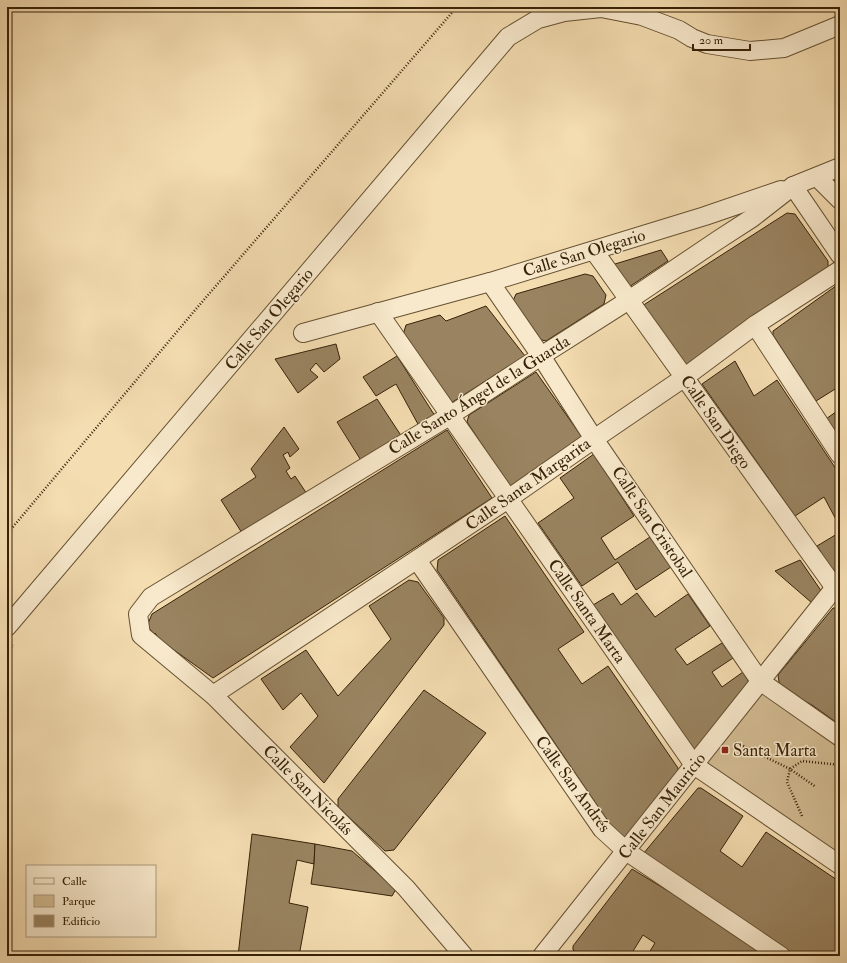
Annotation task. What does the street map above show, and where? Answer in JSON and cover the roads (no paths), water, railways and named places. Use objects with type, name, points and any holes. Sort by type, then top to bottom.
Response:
[{"type":"street","name":"Calle San Olegario","points":[[7,627],[508,37],[535,13],[601,8],[642,16],[679,30],[692,38],[707,44],[750,51],[784,48],[840,25]]},
{"type":"street","name":"Calle Santo Ángel de la Guarda","points":[[141,635],[138,614],[151,598],[450,415],[629,300],[752,218],[793,186],[840,167]]},
{"type":"street","points":[[817,176],[840,200]]},
{"type":"street","name":"Calle San Olegario","points":[[303,333],[490,282],[594,251],[706,216],[793,186]]},
{"type":"street","points":[[793,186],[840,255]]},
{"type":"street","points":[[706,216],[718,240]]},
{"type":"street","name":"Calle San Diego","points":[[594,251],[838,587]]},
{"type":"street","name":"Calle Santa Margarita","points":[[213,695],[508,499],[685,377],[755,325],[840,270]]},
{"type":"street","name":"Calle San Cristobal","points":[[490,282],[541,356],[594,439],[760,681],[840,737]]},
{"type":"street","name":"Calle Santa Marta","points":[[378,312],[694,765],[840,865]]},
{"type":"street","points":[[755,325],[840,455]]},
{"type":"street","name":"Calle San Andrés","points":[[417,560],[602,829],[626,851],[781,956]]},
{"type":"street","name":"Calle San Mauricio","points":[[547,954],[760,681],[838,587]]},
{"type":"street","name":"Calle San Nicolás","points":[[141,635],[213,695],[406,888],[464,956]]},
{"type":"place","name":"Santa Marta","points":[[725,750]]}]
